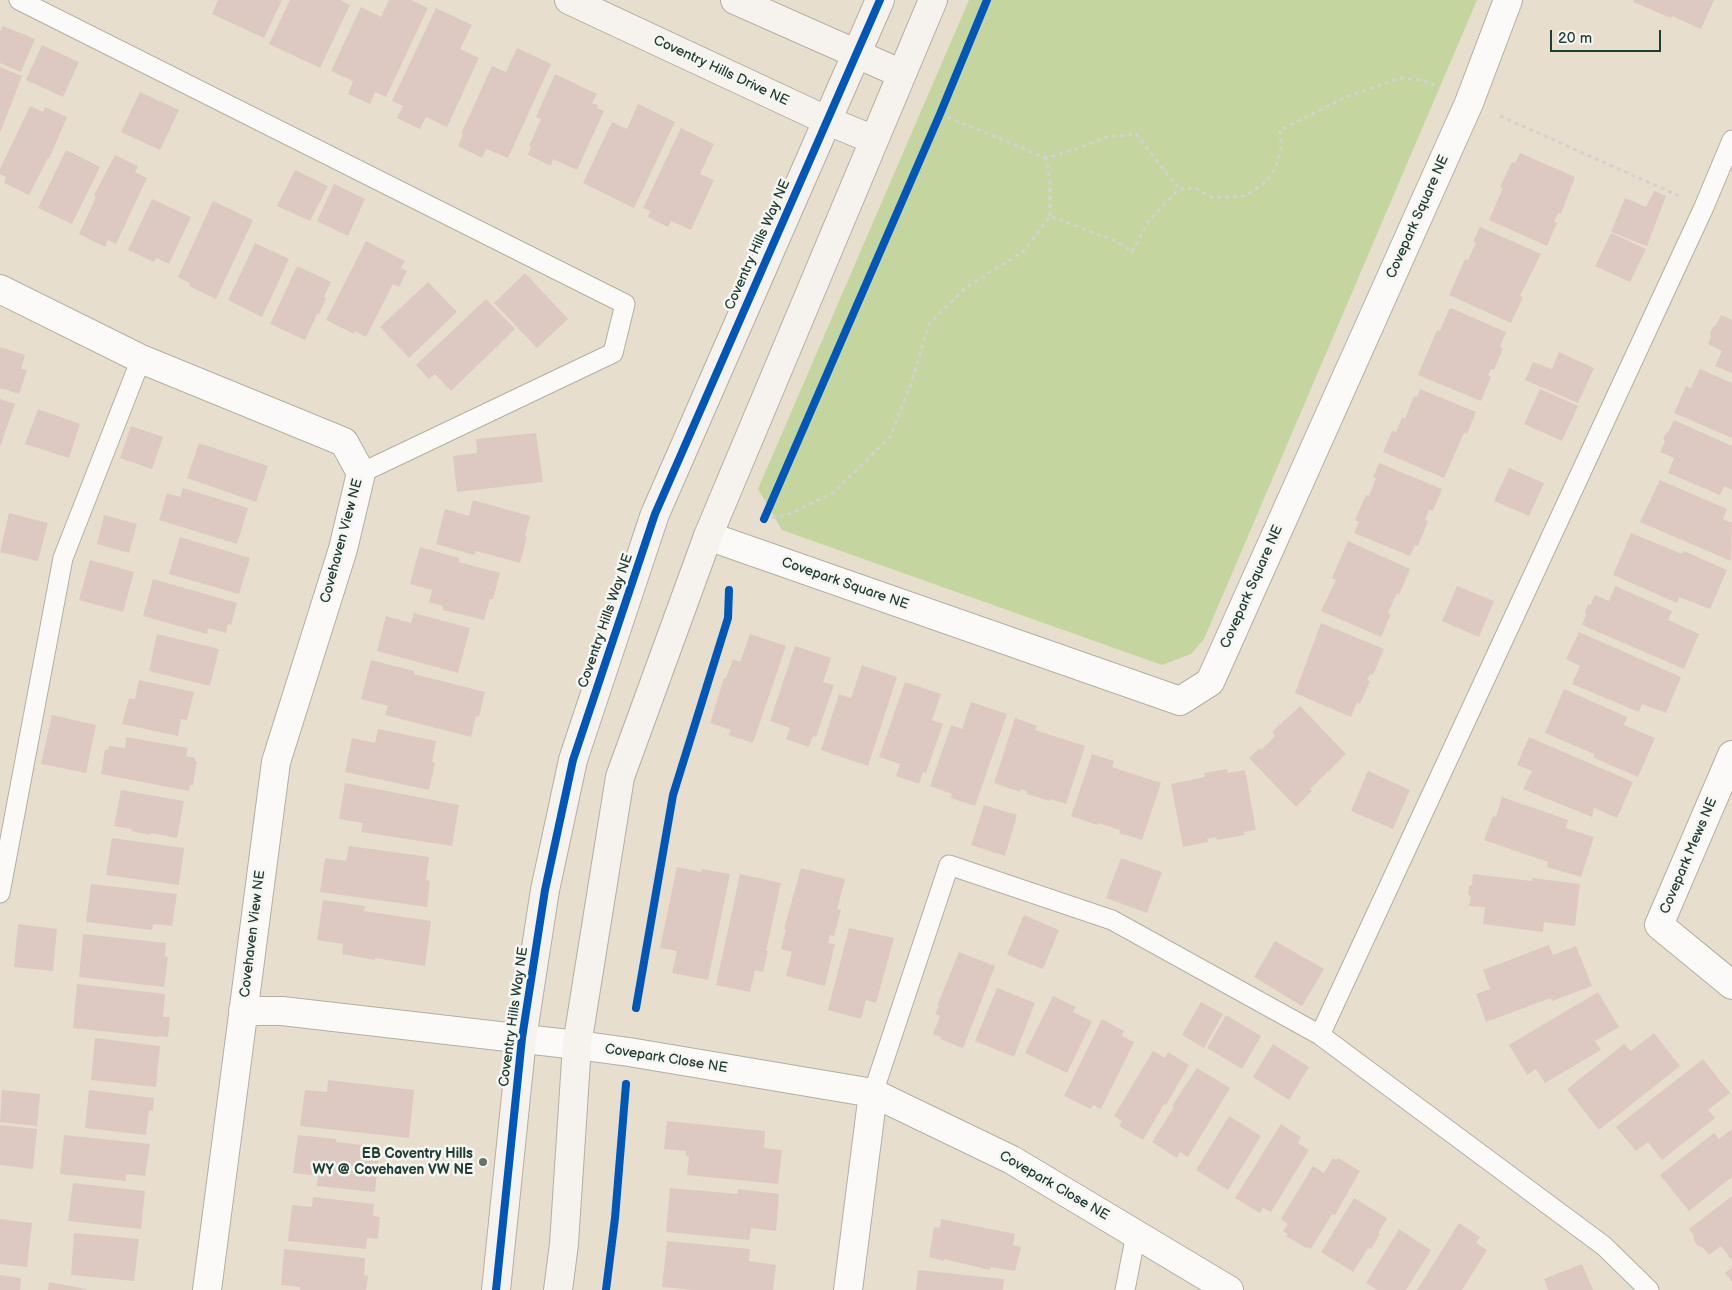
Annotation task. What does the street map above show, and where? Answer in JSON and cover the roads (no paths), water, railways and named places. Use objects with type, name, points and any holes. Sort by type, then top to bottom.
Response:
[{"type":"street","name":"Coventry Hills Drive NE","points":[[569,0],[826,120],[874,140]]},
{"type":"street","points":[[735,0],[902,74]]},
{"type":"street","name":"Coventry Hills Way NE","points":[[496,1290],[522,1038],[545,890],[572,760],[655,514],[880,0]]},
{"type":"street","points":[[558,1290],[564,1244],[576,1045],[620,777],[708,536],[934,0]]},
{"type":"street","name":"Covepark Square NE","points":[[708,536],[1180,701],[1210,682],[1469,103],[1508,0]]},
{"type":"street","name":"Covehaven View NE","points":[[0,289],[141,359],[344,442],[361,473],[343,549],[276,762],[207,1290]]},
{"type":"street","name":"Covepark Mews NE","points":[[1732,755],[1659,925],[1732,986]]},
{"type":"street","name":"Covehaven View NE","points":[[243,1011],[282,1011],[576,1045]]},
{"type":"street","name":"Covepark Close NE","points":[[576,1045],[629,1052],[873,1094],[1012,1160],[1229,1290]]},
{"type":"street","points":[[848,1290],[873,1094]]},
{"type":"lane","points":[[19,0],[625,304],[613,352],[361,473]]},
{"type":"lane","points":[[1320,1035],[1704,207],[1732,140]]},
{"type":"lane","points":[[0,893],[63,558],[141,359]]},
{"type":"lane","points":[[873,1094],[949,865],[1112,920],[1320,1035],[1604,1246],[1649,1290]]},
{"type":"lane","points":[[1125,1290],[1136,1234]]},
{"type":"place","name":"EB Coventry Hills WY @ Covehaven VW NE","points":[[483,1162]]}]
